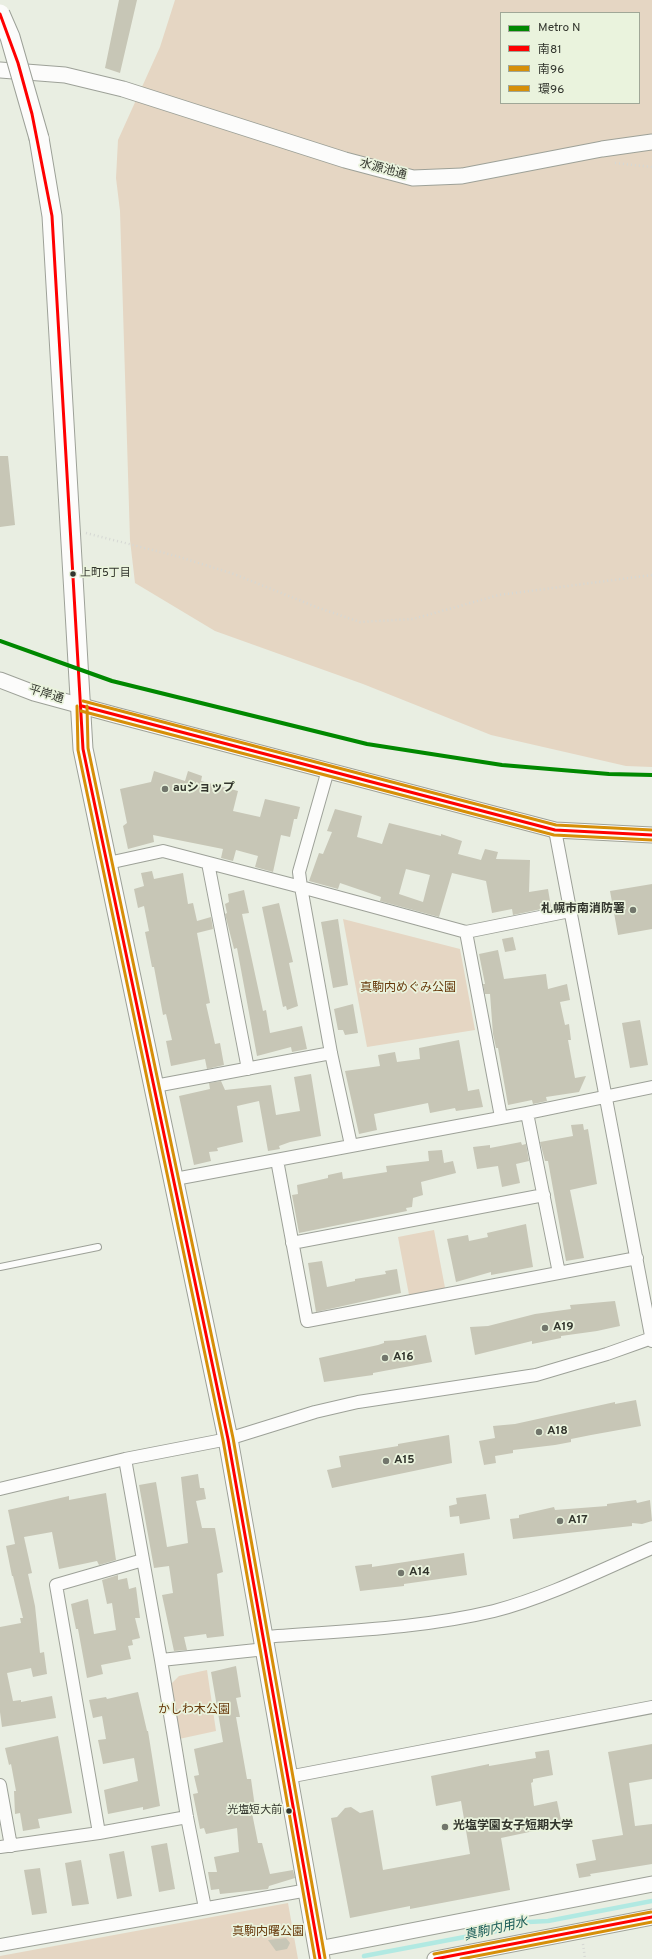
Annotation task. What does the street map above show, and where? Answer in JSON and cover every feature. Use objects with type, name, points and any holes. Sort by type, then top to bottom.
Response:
[{"type":"main road","points":[[0,14],[10,37],[39,138],[53,224],[77,660],[82,706],[83,749],[175,1179],[228,1439],[319,1954]]},
{"type":"street","name":"水源池通","points":[[0,70],[65,75],[122,89],[345,160],[413,178],[462,176],[602,149],[652,142]]},
{"type":"street","name":"平岸通","points":[[0,680],[34,693],[82,706],[555,830],[652,835]]},
{"type":"street","points":[[328,770],[299,872],[300,887],[331,1054],[351,1145]]},
{"type":"street","points":[[0,1489],[125,1459],[228,1439],[315,1412],[358,1402],[536,1375],[652,1340],[555,830]]},
{"type":"street","points":[[108,862],[164,851],[466,932],[570,911]]},
{"type":"street","points":[[208,862],[248,1069]]},
{"type":"street","points":[[466,932],[501,1117]]},
{"type":"street","points":[[155,1086],[331,1054]]},
{"type":"street","points":[[175,1179],[527,1113],[652,1087]]},
{"type":"street","points":[[527,1113],[559,1273]]},
{"type":"street","points":[[277,1160],[307,1321],[637,1258]]},
{"type":"street","points":[[292,1243],[544,1195]]},
{"type":"street","points":[[125,1459],[162,1660],[186,1817],[205,1908]]},
{"type":"street","points":[[162,1660],[265,1643],[444,1620],[495,1610],[541,1595],[652,1548]]},
{"type":"street","points":[[99,1833],[56,1585],[143,1560]]},
{"type":"street","points":[[288,1777],[652,1707]]},
{"type":"street","points":[[0,1785],[6,1847],[99,1833],[186,1817]]},
{"type":"street","points":[[319,1954],[652,1884]]},
{"type":"street","points":[[0,1945],[308,1890]]},
{"type":"street","points":[[435,1959],[652,1917]]},
{"type":"lane","points":[[0,1267],[98,1247]]},
{"type":"path","points":[[607,162],[652,167]]},
{"type":"path","points":[[82,532],[176,556],[234,574],[316,607],[360,622],[413,619],[499,595],[652,575]]},
{"type":"green space","points":[[175,0],[652,0],[652,767],[626,766],[491,735],[363,684],[215,631],[135,583],[130,540],[120,211],[116,178],[118,140],[160,47]]},
{"type":"green space","name":"真駒内めぐみ公園","points":[[343,919],[460,949],[475,1030],[367,1047]]},
{"type":"green space","points":[[434,1230],[446,1293],[410,1300],[398,1237]]},
{"type":"green space","name":"かしわ木公園","points":[[207,1670],[216,1731],[179,1739],[171,1684],[179,1676]]},
{"type":"green space","name":"真駒内曙公園","points":[[288,1903],[298,1959],[0,1959],[0,1956]]},
{"type":"building","points":[[119,0],[137,0],[120,73],[105,68]]},
{"type":"building","points":[[0,456],[8,456],[15,525],[0,527]]},
{"type":"building","points":[[154,771],[185,781],[188,771],[202,776],[201,781],[238,791],[233,811],[260,817],[265,799],[300,807],[297,819],[294,819],[290,837],[281,835],[273,872],[255,867],[258,856],[236,850],[233,861],[221,858],[223,849],[153,835],[154,842],[128,849],[123,826],[127,823],[120,789],[151,782]]},
{"type":"building","points":[[335,809],[362,816],[357,837],[382,844],[389,823],[441,836],[441,834],[462,841],[458,854],[481,860],[485,849],[498,852],[496,859],[530,860],[529,892],[548,889],[551,907],[513,915],[512,909],[492,913],[486,881],[452,873],[439,917],[380,901],[381,897],[340,883],[338,889],[309,881],[319,853],[323,854],[332,832],[327,831]],"holes":[[[406,869],[430,875],[423,902],[399,894]]]},
{"type":"building","points":[[152,871],[154,879],[183,873],[188,904],[193,903],[197,921],[211,917],[213,929],[197,933],[210,1003],[206,1004],[215,1044],[220,1043],[224,1065],[207,1069],[205,1059],[171,1066],[166,1041],[172,1040],[166,1014],[163,1015],[154,967],[152,967],[145,932],[149,931],[144,906],[138,908],[134,889],[144,886],[141,873]]},
{"type":"building","name":"札幌市南消防署","points":[[652,884],[652,929],[618,935],[610,891]]},
{"type":"building","points":[[244,890],[249,913],[242,914],[263,1011],[266,1010],[270,1033],[302,1026],[307,1049],[292,1052],[291,1047],[257,1056],[237,948],[234,949],[225,914],[227,913],[225,904],[229,902],[228,894]]},
{"type":"building","points":[[279,903],[293,962],[289,963],[298,1006],[287,1010],[286,1006],[283,1007],[262,907]]},
{"type":"building","points":[[338,919],[348,985],[333,988],[321,922]]},
{"type":"building","points":[[513,937],[516,950],[505,952],[502,939]]},
{"type":"building","points":[[498,950],[504,979],[546,974],[548,989],[567,984],[570,1000],[560,1002],[565,1025],[569,1024],[571,1040],[568,1040],[575,1078],[586,1076],[579,1092],[546,1097],[547,1101],[533,1104],[532,1100],[508,1105],[498,1048],[496,1048],[493,1034],[490,994],[485,994],[483,984],[485,984],[479,954]]},
{"type":"building","points":[[353,1004],[358,1033],[345,1035],[343,1030],[338,1030],[334,1009]]},
{"type":"building","points":[[640,1020],[648,1065],[630,1068],[622,1023]]},
{"type":"building","points":[[459,1040],[468,1091],[479,1089],[483,1107],[456,1111],[455,1108],[430,1113],[428,1103],[374,1114],[377,1130],[359,1134],[345,1071],[380,1066],[378,1055],[395,1052],[397,1062],[420,1059],[419,1048]]},
{"type":"building","points":[[311,1074],[321,1136],[290,1142],[279,1146],[280,1149],[268,1151],[259,1101],[237,1106],[243,1142],[217,1148],[218,1151],[209,1152],[211,1161],[194,1165],[179,1096],[210,1089],[209,1083],[221,1081],[225,1090],[271,1085],[276,1115],[300,1111],[294,1077]]},
{"type":"building","points":[[583,1124],[584,1130],[588,1129],[597,1184],[570,1190],[584,1258],[566,1261],[548,1161],[545,1161],[540,1142],[573,1136],[571,1125]]},
{"type":"building","points":[[521,1142],[522,1145],[526,1144],[529,1161],[516,1164],[520,1183],[502,1187],[498,1166],[477,1169],[473,1147],[490,1145],[490,1148]]},
{"type":"building","points":[[442,1150],[444,1163],[453,1161],[456,1173],[421,1182],[423,1195],[413,1198],[412,1207],[406,1208],[407,1211],[299,1233],[292,1195],[298,1194],[297,1185],[328,1178],[328,1175],[342,1172],[343,1179],[387,1172],[386,1166],[429,1161],[428,1151]]},
{"type":"building","points":[[526,1224],[533,1267],[491,1275],[491,1272],[456,1282],[447,1239],[468,1235],[469,1241],[488,1237],[487,1233]]},
{"type":"building","points":[[322,1261],[327,1287],[355,1281],[355,1279],[386,1274],[385,1271],[397,1269],[401,1293],[316,1312],[308,1263]]},
{"type":"building","name":"A19","points":[[615,1301],[620,1326],[561,1336],[561,1338],[532,1344],[532,1341],[475,1355],[470,1327],[488,1326],[535,1314],[571,1309],[570,1305]]},
{"type":"building","name":"A16","points":[[426,1335],[432,1362],[373,1373],[373,1375],[324,1382],[319,1358],[378,1345],[384,1343],[384,1341]]},
{"type":"building","name":"A18","points":[[636,1400],[641,1426],[571,1439],[571,1442],[555,1445],[513,1450],[513,1453],[495,1456],[496,1463],[484,1465],[479,1441],[495,1438],[493,1426],[515,1424],[615,1402],[615,1404]]},
{"type":"building","name":"A15","points":[[449,1435],[452,1463],[332,1488],[327,1470],[341,1467],[339,1456],[398,1446],[398,1444]]},
{"type":"building","points":[[198,1474],[200,1488],[204,1488],[206,1499],[196,1501],[202,1528],[215,1528],[223,1572],[217,1574],[224,1636],[207,1638],[206,1634],[184,1637],[187,1650],[174,1651],[162,1595],[173,1593],[169,1566],[154,1568],[139,1485],[156,1482],[167,1547],[188,1543],[181,1477]]},
{"type":"building","points":[[106,1493],[116,1560],[99,1565],[97,1561],[59,1569],[52,1532],[24,1537],[32,1573],[28,1574],[35,1606],[40,1653],[44,1652],[47,1674],[33,1677],[31,1668],[7,1673],[13,1701],[21,1700],[21,1702],[52,1696],[56,1718],[2,1727],[0,1712],[0,1627],[21,1623],[20,1618],[23,1618],[6,1546],[15,1544],[8,1510],[69,1496],[69,1500]]},
{"type":"building","points":[[486,1494],[490,1519],[460,1524],[459,1516],[450,1517],[449,1506],[457,1504],[456,1498]]},
{"type":"building","name":"A17","points":[[636,1500],[637,1503],[650,1500],[652,1521],[642,1524],[632,1523],[632,1526],[513,1539],[510,1519],[519,1518],[519,1515],[554,1507],[555,1510],[607,1506],[607,1504]]},
{"type":"building","name":"A14","points":[[464,1553],[467,1575],[404,1584],[404,1586],[360,1591],[355,1566],[372,1564],[372,1567]]},
{"type":"building","points":[[118,1575],[118,1580],[127,1578],[129,1589],[136,1587],[140,1618],[135,1618],[140,1638],[132,1640],[133,1645],[128,1646],[131,1659],[101,1665],[103,1674],[87,1678],[78,1629],[76,1629],[71,1604],[88,1599],[94,1634],[116,1630],[112,1603],[107,1604],[102,1580]]},
{"type":"building","points":[[236,1666],[241,1697],[236,1698],[240,1717],[236,1717],[247,1779],[251,1779],[255,1807],[251,1808],[258,1843],[262,1843],[270,1874],[293,1870],[295,1878],[269,1886],[268,1889],[220,1894],[219,1889],[211,1890],[208,1872],[217,1872],[214,1857],[239,1852],[237,1828],[206,1834],[204,1828],[200,1829],[193,1794],[198,1793],[194,1776],[199,1775],[194,1749],[223,1742],[211,1672]]},
{"type":"building","points":[[138,1692],[148,1731],[160,1806],[143,1810],[143,1807],[108,1814],[104,1790],[138,1781],[134,1758],[103,1764],[98,1740],[106,1739],[102,1716],[93,1718],[89,1700],[106,1697],[107,1699]]},
{"type":"building","points":[[58,1736],[72,1813],[38,1819],[40,1828],[23,1831],[20,1813],[15,1814],[14,1791],[16,1791],[11,1764],[9,1765],[5,1748]]},
{"type":"building","points":[[652,1744],[652,1779],[629,1783],[635,1826],[652,1824],[652,1864],[590,1874],[591,1876],[579,1878],[576,1864],[596,1860],[592,1840],[623,1835],[608,1752]]},
{"type":"building","points":[[549,1750],[553,1775],[533,1779],[533,1782],[531,1783],[534,1806],[557,1801],[562,1825],[501,1838],[510,1890],[410,1909],[410,1906],[350,1918],[331,1818],[337,1817],[345,1808],[351,1807],[360,1813],[373,1810],[383,1870],[470,1854],[461,1801],[436,1806],[431,1776],[489,1764],[489,1766],[536,1758],[535,1752]]},
{"type":"building","points":[[167,1843],[175,1889],[159,1892],[151,1846]]},
{"type":"building","points":[[124,1851],[132,1896],[117,1899],[109,1854]]},
{"type":"building","points":[[81,1860],[89,1904],[72,1906],[65,1863]]},
{"type":"building","points":[[40,1868],[47,1913],[32,1915],[24,1870]]},
{"type":"building","points":[[286,1938],[290,1943],[287,1949],[276,1951],[268,1940]]},
{"type":"waterway","name":"真駒内用水","points":[[364,1956],[507,1929],[528,1922],[548,1921],[652,1901]]},
{"type":"metro line","name":"N","points":[[0,641],[112,681],[367,744],[502,765],[609,774],[652,775]]},
{"type":"transit line","name":"南81","points":[[0,14],[18,63],[32,114],[52,216],[83,749],[228,1439],[320,1959]]},
{"type":"transit line","name":"環96","points":[[83,701],[556,825],[652,830]]},
{"type":"transit line","name":"南96","points":[[77,706],[78,750],[223,1440],[315,1959]]},
{"type":"transit line","name":"南81","points":[[82,706],[555,830],[652,835]]},
{"type":"transit line","name":"環96","points":[[87,706],[88,748],[233,1438],[325,1958]]},
{"type":"transit line","name":"南96","points":[[81,711],[554,835],[652,840]]},
{"type":"transit line","name":"環96","points":[[434,1954],[651,1912]]},
{"type":"transit line","name":"南81","points":[[435,1959],[652,1917]]},
{"type":"transit line","name":"南96","points":[[461,1959],[652,1922]]},
{"type":"place","name":"上町5丁目","points":[[73,574]]},
{"type":"place","name":"auショップ","points":[[165,789]]},
{"type":"place","name":"札幌市南消防署","points":[[633,910]]},
{"type":"place","name":"A19","points":[[545,1328]]},
{"type":"place","name":"A16","points":[[385,1358]]},
{"type":"place","name":"A18","points":[[539,1432]]},
{"type":"place","name":"A15","points":[[386,1461]]},
{"type":"place","name":"A17","points":[[560,1521]]},
{"type":"place","name":"A14","points":[[401,1573]]},
{"type":"place","name":"光塩短大前","points":[[289,1811]]},
{"type":"place","name":"光塩学園女子短期大学","points":[[445,1827]]}]
